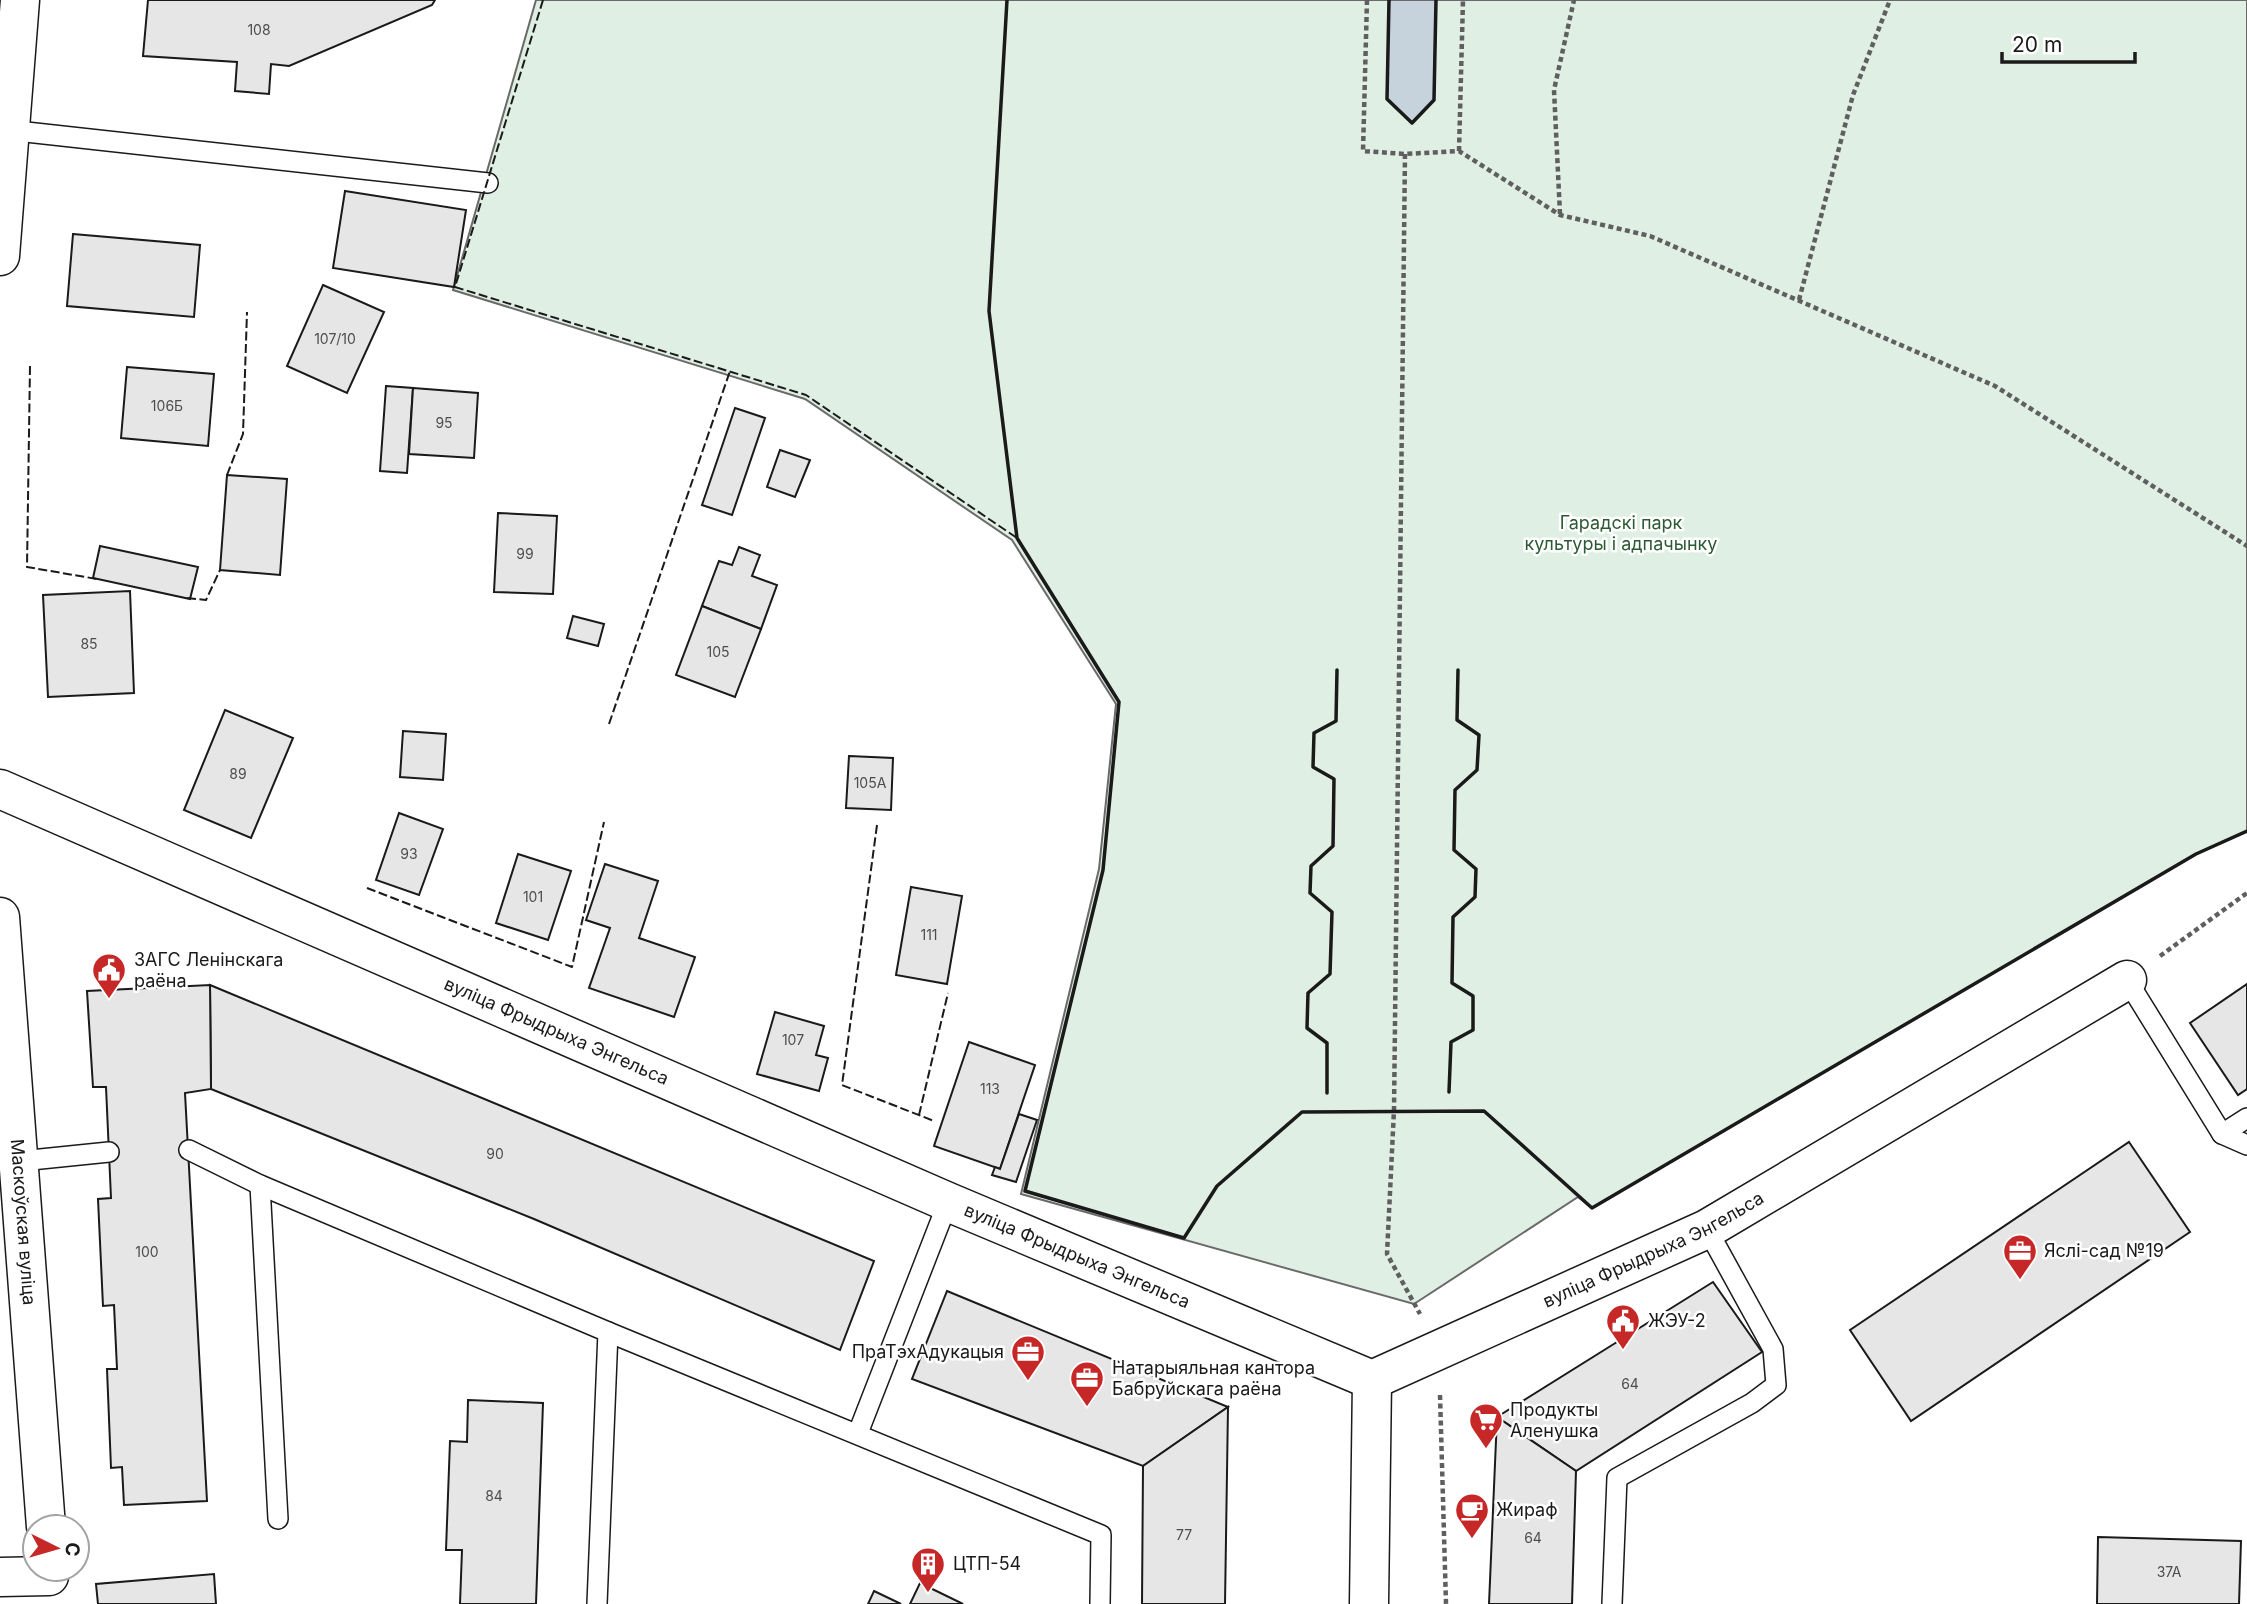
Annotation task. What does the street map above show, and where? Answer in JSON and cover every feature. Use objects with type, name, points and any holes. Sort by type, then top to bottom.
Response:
[{"type":"street","points":[[0,256],[20,0]]},
{"type":"street","name":"вуліца Фрыдрыха Энгельса","points":[[0,789],[948,1202],[1372,1380],[1707,1229],[2127,980]]},
{"type":"street","name":"Маскоўская вуліца","points":[[0,917],[21,1161],[45,1513]]},
{"type":"street","points":[[1369,1604],[1372,1380]]},
{"type":"street","points":[[0,1577],[21,1580]]},
{"type":"lane","points":[[8,130],[488,183]]},
{"type":"lane","points":[[2127,980],[2222,1134],[2247,1145]]},
{"type":"lane","points":[[2222,1134],[2247,1118]]},
{"type":"lane","points":[[189,1150],[260,1185],[608,1332],[1101,1535],[1100,1604]]},
{"type":"lane","points":[[21,1161],[109,1152]]},
{"type":"lane","points":[[260,1185],[278,1519]]},
{"type":"lane","points":[[858,1433],[948,1202]]},
{"type":"lane","points":[[1612,1604],[1617,1478],[1752,1403],[1776,1385],[1773,1349],[1707,1229]]},
{"type":"lane","points":[[597,1604],[608,1332]]},
{"type":"path","points":[[1367,0],[1363,151],[1405,154],[1459,151],[1560,215],[1650,236],[1995,386],[2247,546]]},
{"type":"path","points":[[1459,151],[1463,0]]},
{"type":"path","points":[[1560,215],[1554,90],[1574,0]]},
{"type":"path","points":[[1799,300],[1853,95],[1891,0]]},
{"type":"path","points":[[1405,154],[1394,1110],[1387,1254],[1439,1350],[1446,1604]]},
{"type":"path","points":[[2127,980],[2247,893]]},
{"type":"green space","name":"Гарадскі парк культуры і адпачынку","points":[[536,0],[2247,0],[2247,831],[2196,854],[1592,1208],[1578,1197],[1414,1304],[1021,1194],[1099,869],[1116,704],[1012,540],[805,399],[453,290]]},
{"type":"shaded area","points":[[1389,0],[1436,0],[1434,100],[1412,123],[1387,99]]},
{"type":"building","points":[[148,0],[435,0],[432,5],[289,66],[271,64],[269,94],[235,91],[237,62],[143,56]]},
{"type":"building","points":[[345,191],[466,210],[454,287],[333,268]]},
{"type":"building","points":[[73,234],[200,245],[194,317],[67,306]]},
{"type":"building","points":[[323,285],[384,312],[347,393],[287,366]]},
{"type":"building","points":[[127,367],[214,374],[208,446],[121,438]]},
{"type":"building","points":[[386,386],[413,388],[407,473],[380,471]]},
{"type":"building","points":[[413,388],[478,393],[474,458],[409,454]]},
{"type":"building","points":[[735,408],[765,418],[732,515],[702,505]]},
{"type":"building","points":[[780,450],[810,460],[795,497],[767,487]]},
{"type":"building","points":[[227,475],[287,479],[280,575],[220,570]]},
{"type":"building","points":[[498,513],[557,516],[553,594],[494,592]]},
{"type":"building","points":[[100,546],[198,567],[190,599],[93,578]]},
{"type":"building","points":[[739,547],[760,555],[752,576],[777,585],[761,629],[702,606],[719,561],[732,565]]},
{"type":"building","points":[[130,591],[134,693],[48,697],[43,595]]},
{"type":"building","points":[[702,606],[761,629],[735,697],[676,675]]},
{"type":"building","points":[[573,616],[604,624],[598,646],[567,638]]},
{"type":"building","points":[[225,710],[293,738],[251,838],[184,810]]},
{"type":"building","points":[[403,731],[446,734],[443,780],[400,777]]},
{"type":"building","points":[[849,756],[893,758],[891,810],[846,808]]},
{"type":"building","points":[[399,813],[443,829],[419,895],[376,880]]},
{"type":"building","points":[[518,854],[571,871],[548,940],[496,923]]},
{"type":"building","points":[[605,864],[658,881],[639,938],[695,957],[674,1017],[589,988],[610,928],[586,920]]},
{"type":"building","points":[[911,887],[962,896],[947,984],[896,975]]},
{"type":"building","points":[[2247,984],[2247,1089],[2238,1095],[2190,1023]]},
{"type":"building","points":[[210,985],[874,1261],[840,1350],[534,1219],[211,1089]]},
{"type":"building","points":[[210,985],[211,1089],[185,1093],[207,1501],[124,1505],[122,1467],[111,1468],[107,1369],[117,1369],[114,1305],[103,1306],[98,1199],[111,1198],[106,1087],[93,1087],[87,991]]},
{"type":"building","points":[[775,1012],[824,1026],[816,1055],[828,1058],[819,1091],[757,1074]]},
{"type":"building","points":[[969,1042],[1035,1065],[1000,1169],[934,1146]]},
{"type":"building","points":[[1019,1114],[1037,1120],[1016,1182],[992,1175],[995,1167],[1000,1169]]},
{"type":"building","name":"Яслі-сад №19","points":[[2129,1142],[2190,1232],[1911,1421],[1850,1330]]},
{"type":"building","points":[[1713,1282],[1762,1352],[1576,1471],[1497,1417]]},
{"type":"building","points":[[947,1291],[1228,1407],[1143,1466],[912,1379]]},
{"type":"building","points":[[468,1400],[543,1403],[536,1604],[460,1604],[462,1550],[446,1550],[450,1441],[467,1442]]},
{"type":"building","points":[[1228,1407],[1225,1604],[1142,1604],[1143,1466]]},
{"type":"building","points":[[1497,1417],[1576,1471],[1572,1604],[1489,1604]]},
{"type":"building","points":[[2098,1537],[2241,1541],[2239,1604],[2097,1604]]},
{"type":"building","points":[[214,1574],[216,1604],[98,1604],[96,1584]]},
{"type":"building","name":"ЦТП-54","points":[[920,1583],[963,1604],[910,1604]]},
{"type":"building","points":[[874,1591],[901,1604],[868,1604]]},
{"type":"fence","points":[[543,0],[455,287],[806,395],[1017,538]]},
{"type":"fence","points":[[227,475],[243,434],[247,312]]},
{"type":"fence","points":[[30,366],[27,567],[97,579]]},
{"type":"fence","points":[[609,724],[730,371]]},
{"type":"fence","points":[[187,598],[206,600],[220,570]]},
{"type":"fence","points":[[367,888],[572,967],[604,822]]},
{"type":"fence","points":[[877,825],[842,1085],[934,1121]]},
{"type":"fence","points":[[919,1115],[948,993]]},
{"type":"wall","points":[[1007,0],[989,311],[1017,538],[1119,702],[1103,870],[1025,1191],[1184,1238],[1217,1186],[1302,1112],[1484,1111],[1592,1208],[2196,854],[2247,831]]},
{"type":"wall","points":[[1389,0],[1387,99],[1412,123],[1434,100],[1436,0]]},
{"type":"wall","points":[[1327,1093],[1327,1043],[1307,1028],[1308,993],[1330,974],[1332,912],[1310,893],[1311,866],[1333,846],[1334,779],[1313,767],[1314,733],[1336,721],[1337,670]]},
{"type":"wall","points":[[1449,1092],[1451,1042],[1473,1030],[1473,996],[1452,983],[1453,917],[1475,897],[1476,869],[1454,850],[1455,790],[1477,770],[1479,735],[1457,720],[1458,670]]},
{"type":"place","name":"ЗАГС Ленінскага раёна","points":[[109,1000]]},
{"type":"place","name":"Яслі-сад №19","points":[[2020,1281]]},
{"type":"place","name":"ЖЭУ-2","points":[[1623,1351]]},
{"type":"place","name":"ПраТэхАдукацыя","points":[[1028,1382]]},
{"type":"place","name":"Натарыяльная кантора Бабруйскага раёна","points":[[1087,1408]]},
{"type":"place","name":"Продукты Аленушка","points":[[1486,1450]]},
{"type":"place","name":"Жираф","points":[[1472,1540]]},
{"type":"place","name":"ЦТП-54","points":[[928,1594]]}]
